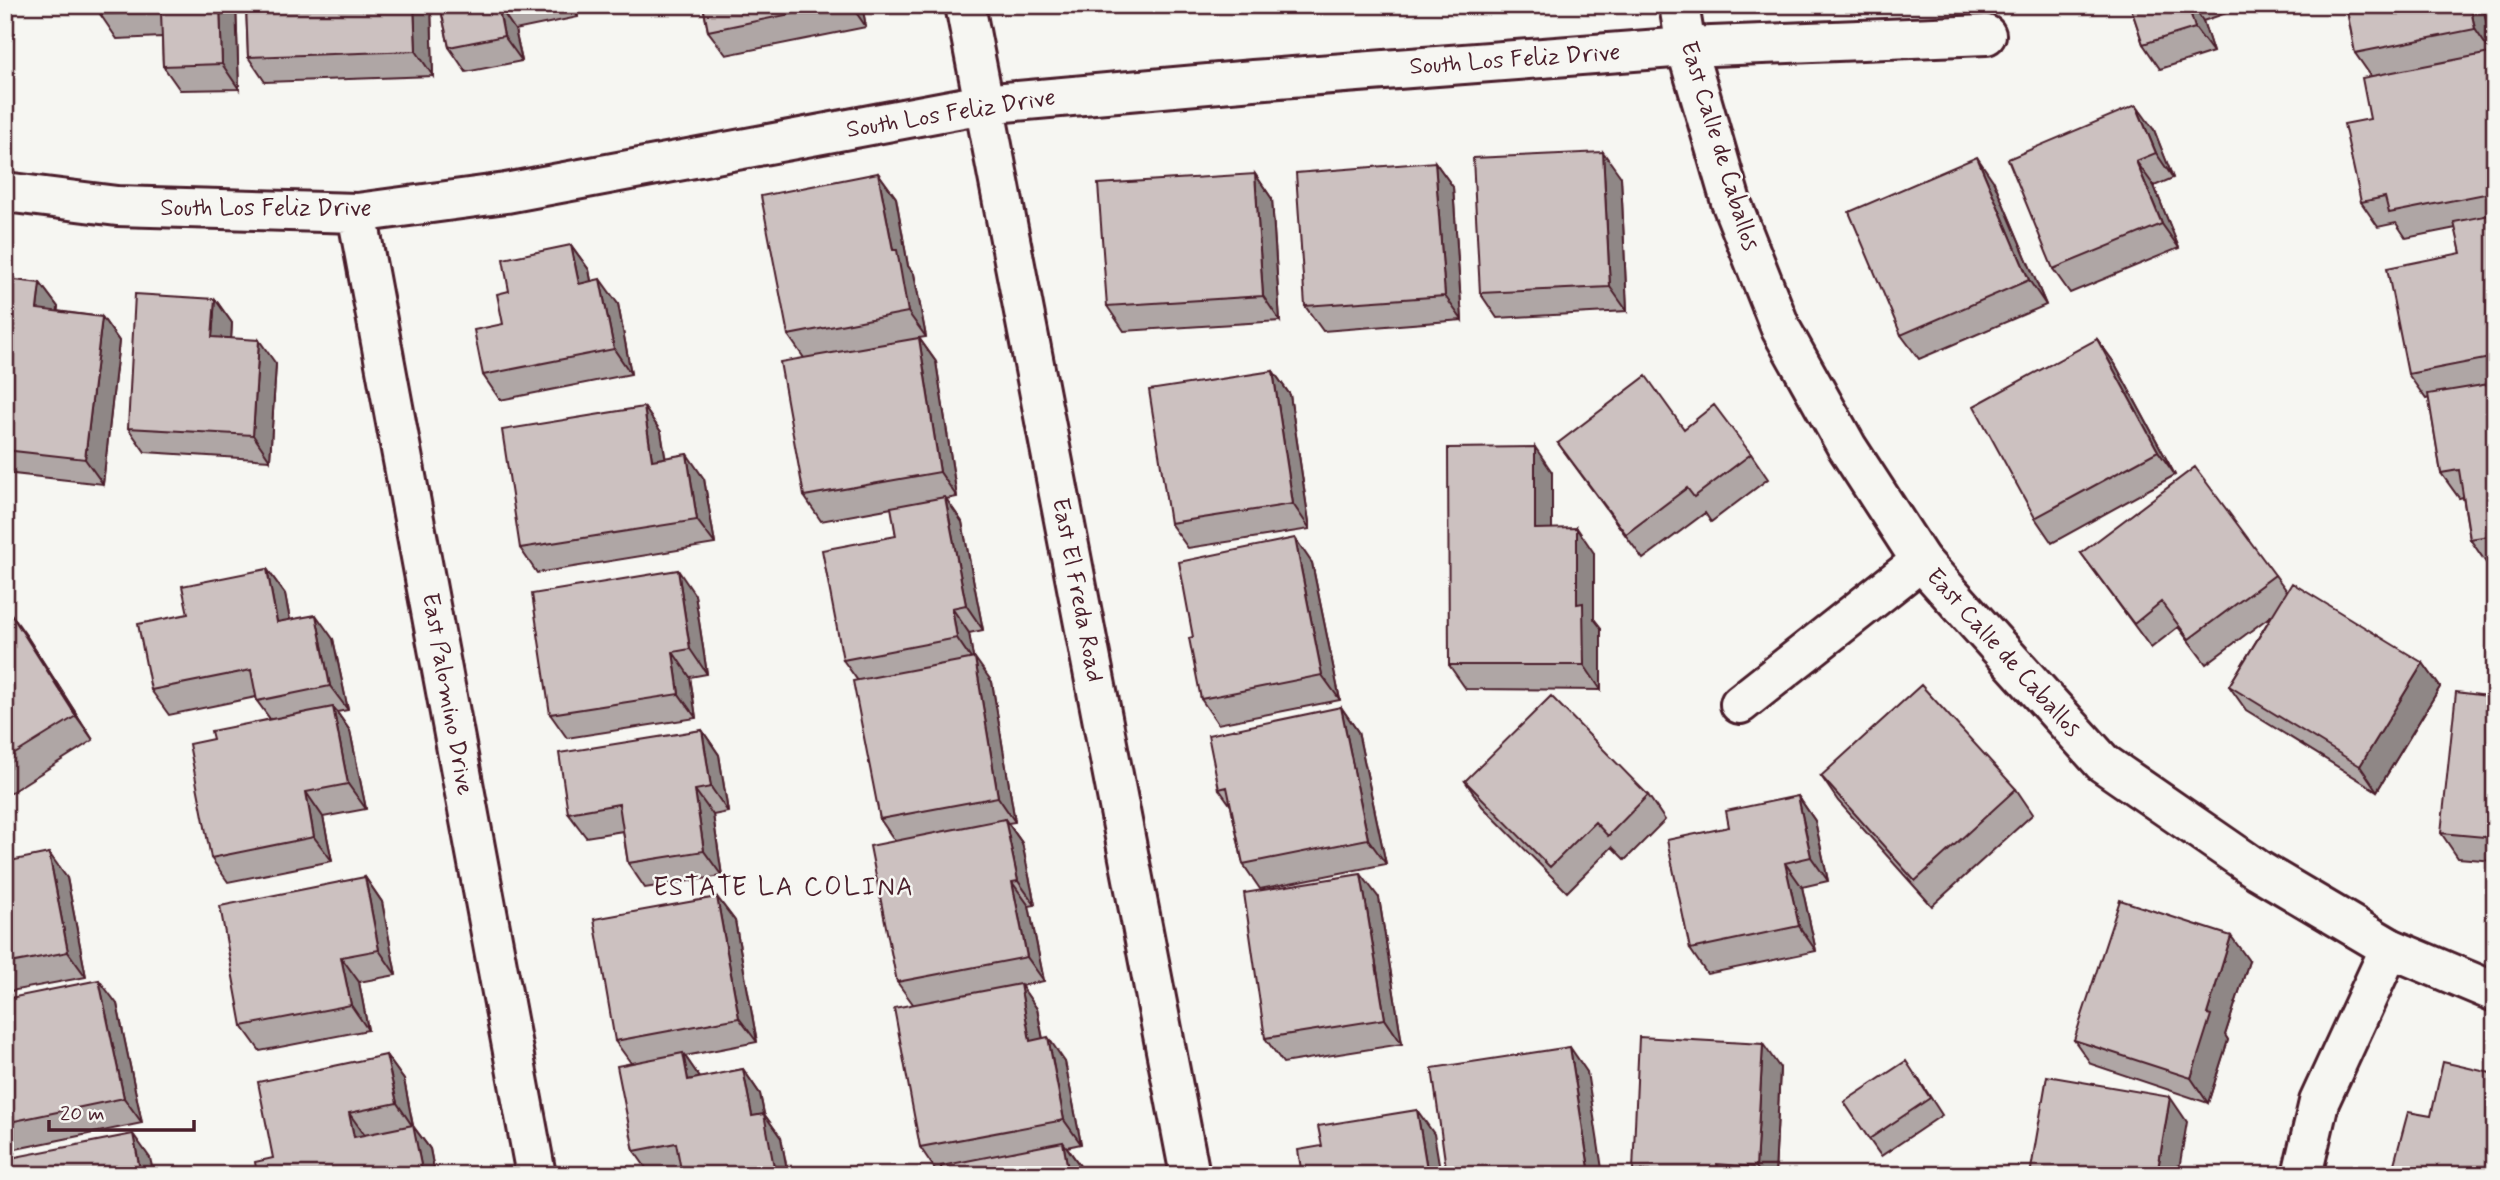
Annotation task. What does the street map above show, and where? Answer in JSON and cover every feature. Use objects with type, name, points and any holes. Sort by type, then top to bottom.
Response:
[{"type":"street","name":"East El Freda Road","points":[[965,5],[1190,1175]]},
{"type":"street","name":"East Calle de Caballos","points":[[1679,5],[1686,47],[1731,202],[1781,329],[1847,447],[1921,561],[2103,763],[2258,870],[2390,948],[2495,992]]},
{"type":"street","name":"South Los Feliz Drive","points":[[5,192],[117,206],[357,213],[506,193],[983,104],[1253,80],[1686,47],[1986,35]]},
{"type":"street","name":"East Palomino Drive","points":[[357,213],[536,1175]]},
{"type":"street","points":[[1740,704],[1921,561]]},
{"type":"street","points":[[2302,1175],[2319,1102],[2390,948]]},
{"type":"building","points":[[100,5],[220,5],[222,64],[163,66],[161,12],[100,14]]},
{"type":"building","points":[[246,5],[414,5],[416,51],[248,57]]},
{"type":"building","points":[[440,5],[498,5],[504,36],[449,47]]},
{"type":"building","points":[[703,5],[834,5],[708,31]]},
{"type":"building","points":[[2130,5],[2188,5],[2195,28],[2143,44]]},
{"type":"building","points":[[2346,5],[2470,5],[2475,29],[2355,53]]},
{"type":"building","points":[[2495,52],[2495,192],[2389,213],[2385,197],[2361,202],[2344,124],[2370,119],[2362,78]]},
{"type":"building","points":[[2136,105],[2156,153],[2136,161],[2162,224],[2053,269],[2008,159]]},
{"type":"building","points":[[1603,152],[1610,287],[1480,293],[1473,158]]},
{"type":"building","points":[[1977,157],[2029,280],[1901,335],[1849,212]]},
{"type":"building","points":[[1435,162],[1445,296],[1305,306],[1296,173]]},
{"type":"building","points":[[878,173],[893,250],[897,250],[908,312],[788,335],[761,196]]},
{"type":"building","points":[[1255,174],[1263,296],[1107,306],[1098,184]]},
{"type":"building","points":[[2495,214],[2495,357],[2408,374],[2387,268],[2461,253],[2454,222]]},
{"type":"building","points":[[571,245],[579,284],[600,279],[614,349],[483,375],[474,330],[503,324],[497,294],[509,291],[503,259]]},
{"type":"building","points":[[5,279],[40,283],[37,309],[102,317],[85,459],[5,450]]},
{"type":"building","points":[[135,294],[215,299],[212,337],[259,340],[253,435],[128,428]]},
{"type":"building","points":[[919,338],[940,472],[804,496],[780,362]]},
{"type":"building","points":[[2097,339],[2158,451],[2035,518],[1974,406]]},
{"type":"building","points":[[1273,371],[1293,504],[1170,523],[1149,390]]},
{"type":"building","points":[[1646,376],[1684,429],[1714,405],[1751,454],[1694,497],[1687,488],[1626,534],[1558,443]]},
{"type":"building","points":[[2495,383],[2495,535],[2470,539],[2459,470],[2441,473],[2428,394]]},
{"type":"building","points":[[644,407],[652,460],[687,454],[697,520],[520,548],[502,430]]},
{"type":"building","points":[[1535,447],[1535,529],[1577,528],[1577,604],[1583,603],[1584,665],[1449,665],[1448,448]]},
{"type":"building","points":[[2195,467],[2275,575],[2189,639],[2161,602],[2134,624],[2081,553]]},
{"type":"building","points":[[945,497],[966,605],[952,608],[957,638],[843,660],[822,550],[896,536],[891,507]]},
{"type":"building","points":[[1295,538],[1322,675],[1201,699],[1189,638],[1193,637],[1179,562]]},
{"type":"building","points":[[267,569],[277,622],[316,615],[330,686],[257,701],[251,670],[151,690],[138,624],[188,614],[182,586]]},
{"type":"building","points":[[678,570],[690,649],[673,652],[679,694],[550,714],[532,594]]},
{"type":"building","points":[[2292,583],[2423,663],[2360,766],[2229,686]]},
{"type":"building","points":[[9,611],[76,716],[5,760],[5,613]]},
{"type":"building","points":[[975,658],[998,797],[880,819],[853,681]]},
{"type":"building","points":[[1921,685],[2016,789],[1915,881],[1821,776]]},
{"type":"building","points":[[2456,692],[2495,697],[2495,838],[2441,833]]},
{"type":"building","points":[[1551,696],[1648,795],[1608,836],[1595,822],[1550,867],[1465,781]]},
{"type":"building","points":[[333,707],[348,784],[306,792],[314,837],[211,858],[189,744],[213,739],[211,731]]},
{"type":"building","points":[[1341,707],[1368,839],[1243,864],[1227,787],[1219,789],[1208,735]]},
{"type":"building","points":[[702,730],[711,787],[695,790],[704,851],[628,863],[619,804],[568,813],[559,753]]},
{"type":"building","points":[[1798,796],[1811,857],[1785,863],[1799,926],[1690,949],[1667,840],[1729,827],[1726,811]]},
{"type":"building","points":[[1005,819],[1018,881],[1012,882],[1027,957],[897,982],[870,846]]},
{"type":"building","points":[[49,853],[68,952],[5,964],[5,862]]},
{"type":"building","points":[[1361,874],[1385,1019],[1265,1038],[1244,893]]},
{"type":"building","points":[[365,877],[379,950],[341,957],[351,1005],[242,1026],[220,906]]},
{"type":"building","points":[[717,897],[739,1018],[615,1041],[594,919]]},
{"type":"building","points":[[2120,900],[2231,936],[2207,1014],[2211,1015],[2191,1078],[2074,1040]]},
{"type":"building","points":[[99,980],[124,1098],[5,1123],[5,999]]},
{"type":"building","points":[[1020,984],[1030,1041],[1048,1037],[1064,1120],[920,1147],[894,1008]]},
{"type":"building","points":[[1639,1037],[1763,1044],[1756,1167],[1717,1164],[1717,1175],[1633,1170]]},
{"type":"building","points":[[1570,1047],[1590,1175],[1447,1175],[1432,1068]]},
{"type":"building","points":[[683,1053],[688,1080],[743,1069],[752,1116],[764,1114],[774,1167],[731,1175],[682,1175],[676,1143],[634,1151],[617,1066]]},
{"type":"building","points":[[386,1055],[397,1103],[349,1113],[354,1137],[413,1125],[423,1175],[257,1175],[255,1162],[273,1158],[258,1082]]},
{"type":"building","points":[[1906,1061],[1930,1098],[1869,1139],[1844,1102]]},
{"type":"building","points":[[2443,1062],[2495,1074],[2495,1175],[2391,1175],[2408,1112],[2431,1116]]},
{"type":"building","points":[[2047,1076],[2170,1097],[2157,1175],[2030,1175]]},
{"type":"building","points":[[1417,1110],[1428,1175],[1302,1175],[1298,1150],[1322,1146],[1318,1126]]},
{"type":"building","points":[[133,1134],[141,1175],[5,1175],[5,1159]]},
{"type":"building","points":[[1063,1142],[1069,1175],[942,1175],[941,1166]]},
{"type":"district","name":"ESTATE LA COLINA","points":[[784,888]]}]
